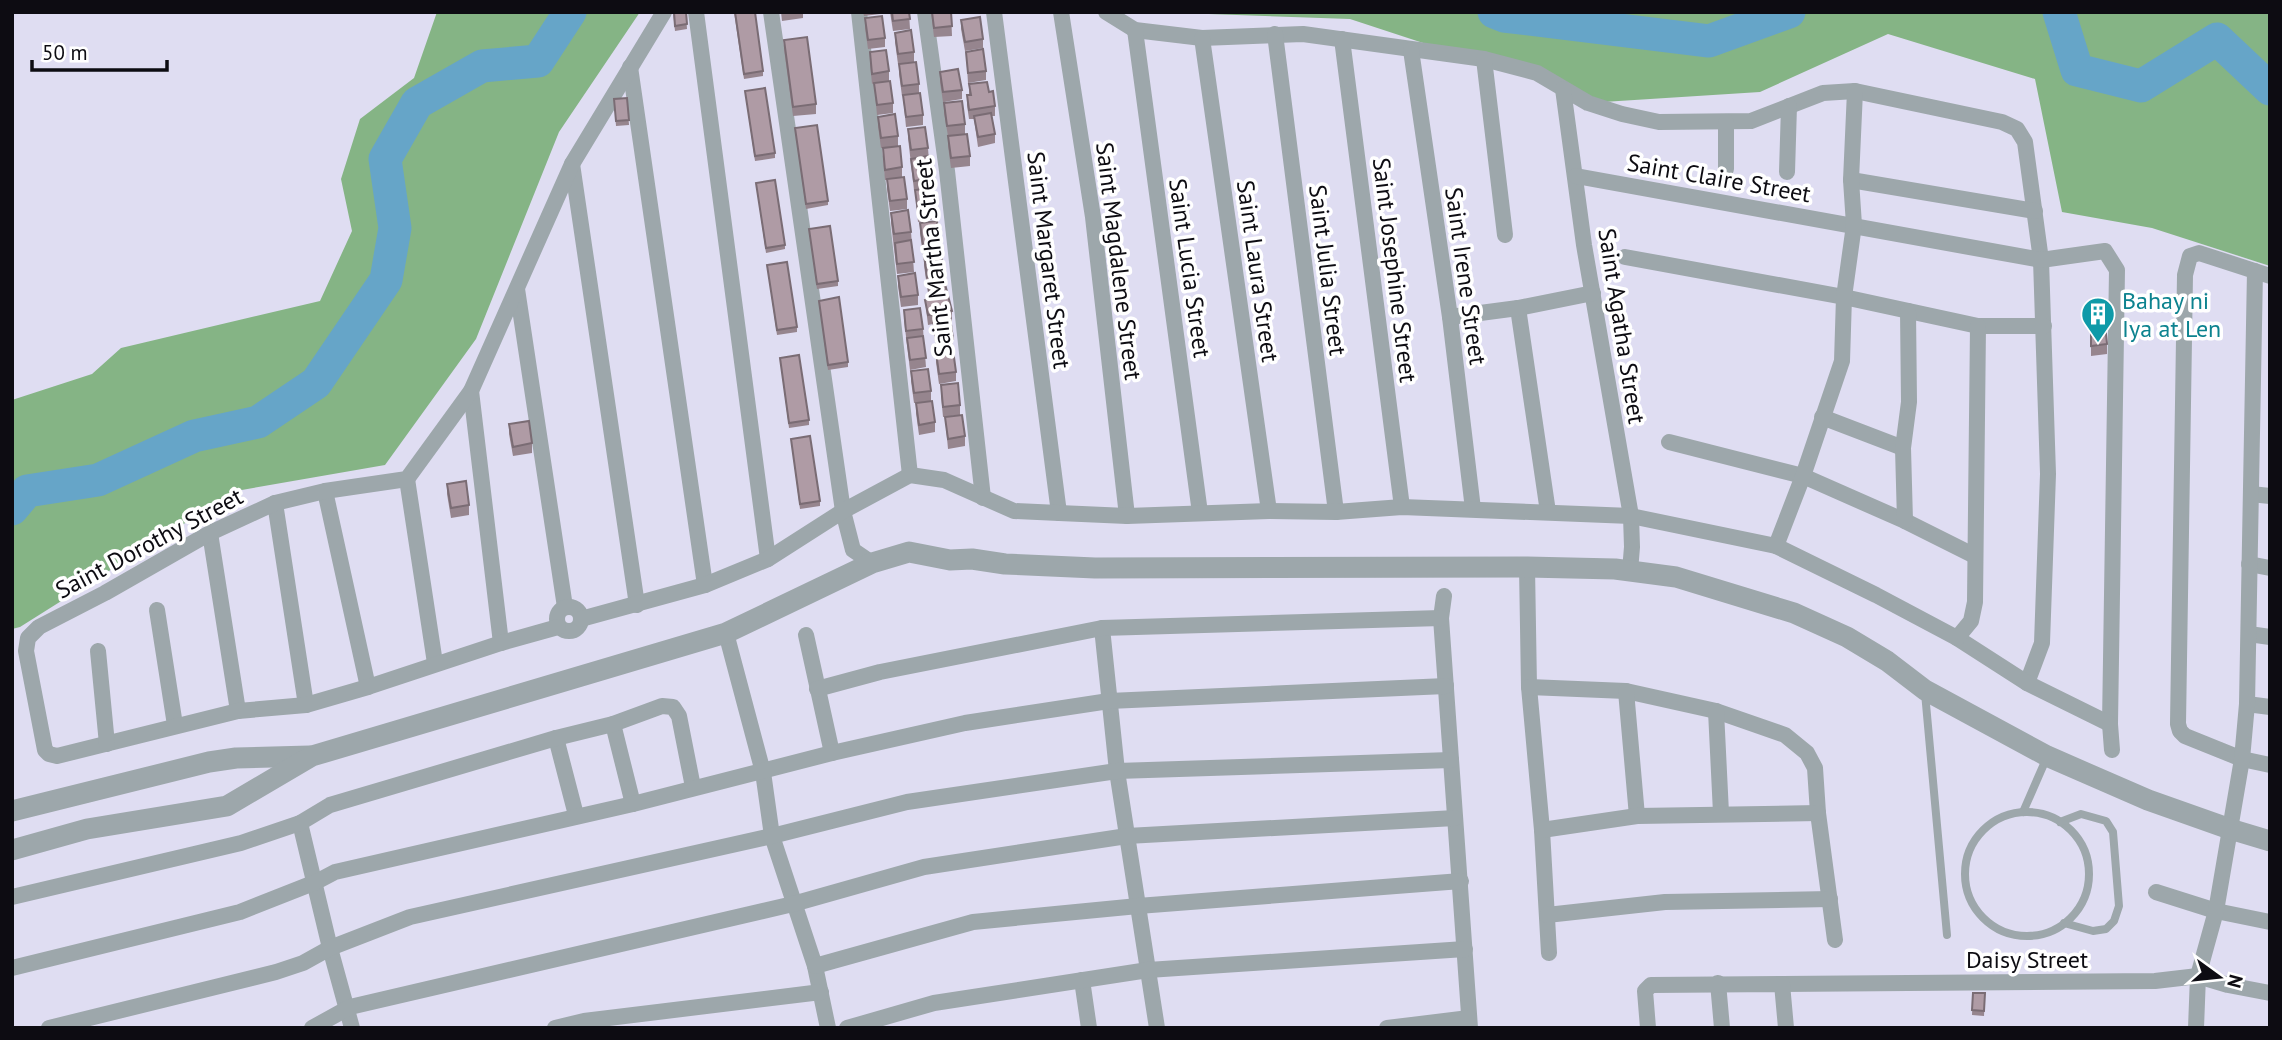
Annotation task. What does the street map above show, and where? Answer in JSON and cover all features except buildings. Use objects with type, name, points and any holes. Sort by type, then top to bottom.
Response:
[{"type":"street","points":[[435,663],[407,479],[471,391],[572,164],[664,12]]},
{"type":"street","points":[[696,12],[768,559]]},
{"type":"street","points":[[771,12],[843,511],[853,550],[872,563]]},
{"type":"street","points":[[859,12],[910,475]]},
{"type":"street","name":"Saint Martha Street","points":[[925,12],[947,171],[983,498]]},
{"type":"street","name":"Saint Margaret Street","points":[[994,12],[1059,513]]},
{"type":"street","name":"Saint Magdalene Street","points":[[1061,12],[1093,217],[1127,516]]},
{"type":"street","points":[[1106,12],[1135,30],[1202,38],[1303,34],[1484,59],[1537,73],[1588,103],[1659,122],[1751,121],[1823,93],[1855,92],[2002,122],[2017,129],[2025,142],[2041,260],[2048,474],[2042,643],[2027,683]]},
{"type":"street","name":"Saint Lucia Street","points":[[1135,30],[1199,513]]},
{"type":"street","name":"Saint Julia Street","points":[[1275,34],[1336,512]]},
{"type":"street","name":"Saint Laura Street","points":[[1202,38],[1269,511]]},
{"type":"street","name":"Saint Josephine Street","points":[[1342,39],[1402,507]]},
{"type":"street","name":"Saint Irene Street","points":[[1411,50],[1450,317],[1474,509]]},
{"type":"street","points":[[1484,59],[1505,235]]},
{"type":"street","points":[[631,67],[705,584]]},
{"type":"street","name":"Saint Agatha Street","points":[[1563,89],[1593,293],[1631,516],[1630,571]]},
{"type":"street","points":[[1776,545],[1803,476],[1842,361],[1844,297],[1854,225],[1851,180],[1855,92]]},
{"type":"street","points":[[1787,172],[1789,106]]},
{"type":"street","points":[[1726,122],[1726,169]]},
{"type":"street","points":[[572,164],[637,605]]},
{"type":"street","name":"Saint Claire Street","points":[[1576,176],[2041,260],[2105,251],[2117,270],[2110,724]]},
{"type":"street","points":[[1851,180],[2035,211]]},
{"type":"street","points":[[2196,1028],[2198,976],[2216,911],[2242,759],[2247,704],[2251,494],[2262,273],[2199,253],[2190,256],[2185,275],[2178,724],[2185,736],[2242,759],[2270,765]]},
{"type":"street","points":[[1625,257],[1844,297],[1978,326],[2044,326]]},
{"type":"street","points":[[517,289],[565,607]]},
{"type":"street","points":[[1450,317],[1518,308],[1593,293]]},
{"type":"street","points":[[1518,308],[1548,512]]},
{"type":"street","points":[[1905,521],[1903,448],[1909,402],[1908,311]]},
{"type":"street","points":[[1957,638],[1971,621],[1975,602],[1978,326]]},
{"type":"street","points":[[471,391],[501,643]]},
{"type":"street","points":[[1822,417],[1903,448]]},
{"type":"street","points":[[1669,442],[1803,476],[1905,521],[1975,556]]},
{"type":"street","points":[[581,620],[705,584],[768,559],[843,511],[910,475],[944,480],[1014,511],[1127,516],[1269,511],[1336,512],[1402,507],[1631,516],[1776,545],[1957,638],[2027,683],[2110,724],[2112,750]]},
{"type":"street","name":"Saint Dorothy Street","points":[[407,479],[325,491],[275,503],[210,533],[39,627],[28,638],[26,651],[45,750],[57,756],[237,711],[306,705],[558,627]]},
{"type":"street","points":[[325,491],[368,687]]},
{"type":"street","points":[[2251,494],[2270,496]]},
{"type":"street","points":[[275,503],[306,705]]},
{"type":"street","points":[[210,533],[237,711]]},
{"type":"street","points":[[12,850],[88,829],[227,806],[312,756],[726,633],[872,563],[909,552],[950,560],[972,559],[1005,564],[1095,568],[1527,568],[1630,571],[1676,577],[1794,613],[1847,637],[1925,690],[2047,756],[2148,800],[2230,830],[2270,841]]},
{"type":"street","points":[[2249,564],[2270,568]]},
{"type":"street","points":[[1527,568],[1529,687],[1542,830],[1549,953]]},
{"type":"street","points":[[1387,1028],[1470,1023],[1441,618],[1444,597]]},
{"type":"street","points":[[565,607],[573,607],[579,612],[581,620],[579,627],[572,632],[564,632],[558,627],[556,619],[558,612],[565,607]]},
{"type":"street","points":[[157,610],[175,725]]},
{"type":"street","points":[[817,689],[880,672],[1102,628],[1441,618]]},
{"type":"street","points":[[1102,628],[1117,771],[1157,1028]]},
{"type":"street","points":[[726,633],[763,772],[772,836],[815,966],[828,1028]]},
{"type":"street","points":[[2249,634],[2270,637]]},
{"type":"street","points":[[806,635],[832,753]]},
{"type":"street","points":[[98,651],[107,744]]},
{"type":"street","points":[[12,968],[240,912],[335,872],[633,804],[832,753],[965,723],[1109,701],[1446,686]]},
{"type":"street","points":[[1529,687],[1626,691],[1716,711],[1785,735],[1807,753],[1815,768],[1818,813],[1835,940]]},
{"type":"street","points":[[1626,691],[1636,816]]},
{"type":"street","points":[[2247,704],[2270,707]]},
{"type":"street","points":[[12,897],[241,843],[300,823],[330,805],[556,738],[613,724],[662,706],[673,707],[679,716],[693,787]]},
{"type":"street","points":[[1716,711],[1721,813]]},
{"type":"street","points":[[613,724],[633,804]]},
{"type":"street","points":[[556,738],[576,815]]},
{"type":"street","points":[[12,811],[209,762],[236,758],[312,756]]},
{"type":"street","points":[[49,1028],[254,978],[303,963],[330,947],[410,917],[772,836],[907,802],[1117,771],[1451,760]]},
{"type":"street","points":[[1542,830],[1636,816],[1818,813]]},
{"type":"street","points":[[312,1028],[347,1009],[793,904],[923,867],[1127,836],[1455,818]]},
{"type":"street","points":[[300,823],[352,1028]]},
{"type":"street","points":[[815,966],[973,922],[1138,906],[1461,881]]},
{"type":"street","points":[[2156,892],[2216,911],[2270,922]]},
{"type":"street","points":[[1547,915],[1665,902],[1830,899]]},
{"type":"street","points":[[847,1028],[934,1003],[1148,970],[1465,949]]},
{"type":"street","name":"Daisy Street","points":[[1648,1028],[1645,991],[1651,985],[2155,981],[2198,976],[2270,993]]},
{"type":"street","points":[[1082,980],[1089,1028]]},
{"type":"street","points":[[1718,983],[1722,1028]]},
{"type":"street","points":[[1782,984],[1786,1028]]},
{"type":"street","points":[[555,1028],[821,992]]},
{"type":"lane","points":[[1925,690],[1947,936]]},
{"type":"lane","points":[[2023,812],[2047,756]]},
{"type":"lane","points":[[2023,812],[2047,815],[2060,822],[2068,827],[2083,847],[2090,870],[2086,894],[2074,916],[2055,930],[2032,937],[2008,934],[1986,922],[1972,902],[1965,879],[1968,855],[1980,833],[2000,818],[2023,812]]},
{"type":"lane","points":[[2060,822],[2081,814],[2106,821],[2113,832],[2119,906],[2114,921],[2106,929],[2093,931],[2064,923]]},
{"type":"green space","points":[[437,12],[640,12],[559,132],[476,339],[385,465],[236,491],[20,627],[12,629],[12,400],[92,374],[121,348],[320,301],[352,231],[341,179],[360,119],[414,78]]},
{"type":"green space","points":[[1152,12],[2270,12],[2270,266],[2152,228],[2062,212],[2035,79],[1888,34],[1760,92],[1603,102],[1350,19]]},
{"type":"waterway","points":[[12,509],[27,491],[98,480],[194,436],[258,422],[316,383],[386,280],[395,228],[385,159],[417,103],[482,66],[538,61],[570,12]]},
{"type":"waterway","points":[[1494,12],[1504,16],[1709,41],[1789,12]]},
{"type":"waterway","points":[[2059,12],[2077,70],[2141,86],[2217,39],[2270,89]]},
{"type":"place","name":"Bahay ni Iya at Len","points":[[2098,344]]}]
